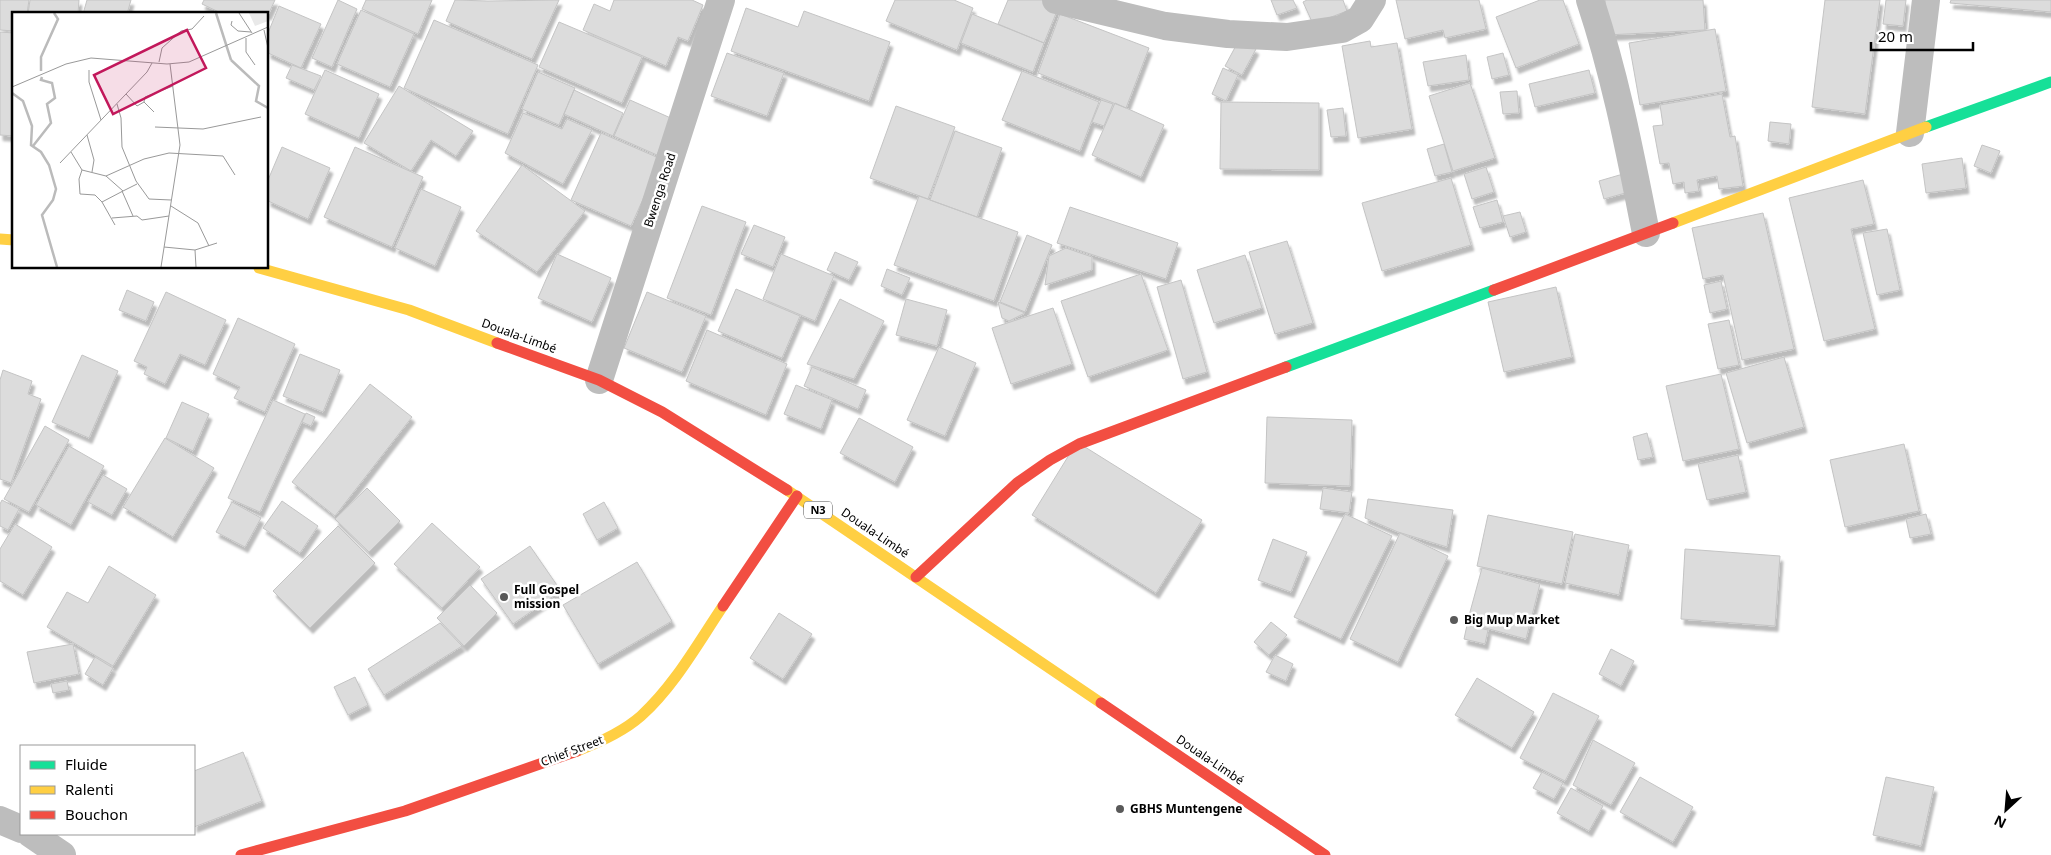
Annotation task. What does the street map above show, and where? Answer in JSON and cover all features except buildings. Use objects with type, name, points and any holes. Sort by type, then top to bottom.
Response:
[{"type":"main road","points":[[916,577],[1017,483],[1050,460],[1079,444],[2051,82]]},
{"type":"main road","name":"Douala-Limbé","points":[[263,269],[410,310],[599,380],[662,412],[797,496],[1325,855]]},
{"type":"main road","name":"Chief Street","points":[[241,855],[414,808],[599,743],[640,717],[675,678],[797,496]]},
{"type":"street","name":"Bwenga Road","points":[[599,380],[721,0]]},
{"type":"street","points":[[1056,0],[1165,26],[1228,34],[1288,37],[1342,29],[1360,19],[1372,0]]},
{"type":"street","points":[[1590,0],[1608,55],[1624,119],[1646,233]]},
{"type":"street","points":[[1910,133],[1926,0]]},
{"type":"street","points":[[0,820],[20,829]]},
{"type":"street","points":[[32,835],[62,855]]},
{"type":"traffic: fast","points":[[1926,127],[2051,82]]},
{"type":"traffic: fast","points":[[1286,367],[1494,290]]},
{"type":"traffic: slow","points":[[1673,223],[1926,127]]},
{"type":"traffic: slow","points":[[0,239],[12,240]]},
{"type":"traffic: slow","points":[[263,269],[409,310],[497,343]]},
{"type":"traffic: slow","points":[[787,490],[1101,703]]},
{"type":"traffic: slow","points":[[577,751],[619,732],[641,716],[665,691],[723,606]]},
{"type":"traffic: jam","points":[[1494,290],[1673,223]]},
{"type":"traffic: jam","points":[[497,343],[599,380],[662,412],[787,490]]},
{"type":"traffic: jam","points":[[916,577],[1017,483],[1050,460],[1079,444],[1286,367]]},
{"type":"traffic: jam","points":[[723,606],[797,496]]},
{"type":"traffic: jam","points":[[1101,703],[1325,855]]},
{"type":"traffic: jam","points":[[241,855],[405,811],[577,751]]},
{"type":"place","name":"Full Gospel mission","points":[[504,597]]},
{"type":"place","name":"Big Mup Market","points":[[1454,620]]},
{"type":"place","name":"GBHS Muntengene","points":[[1120,809]]}]
